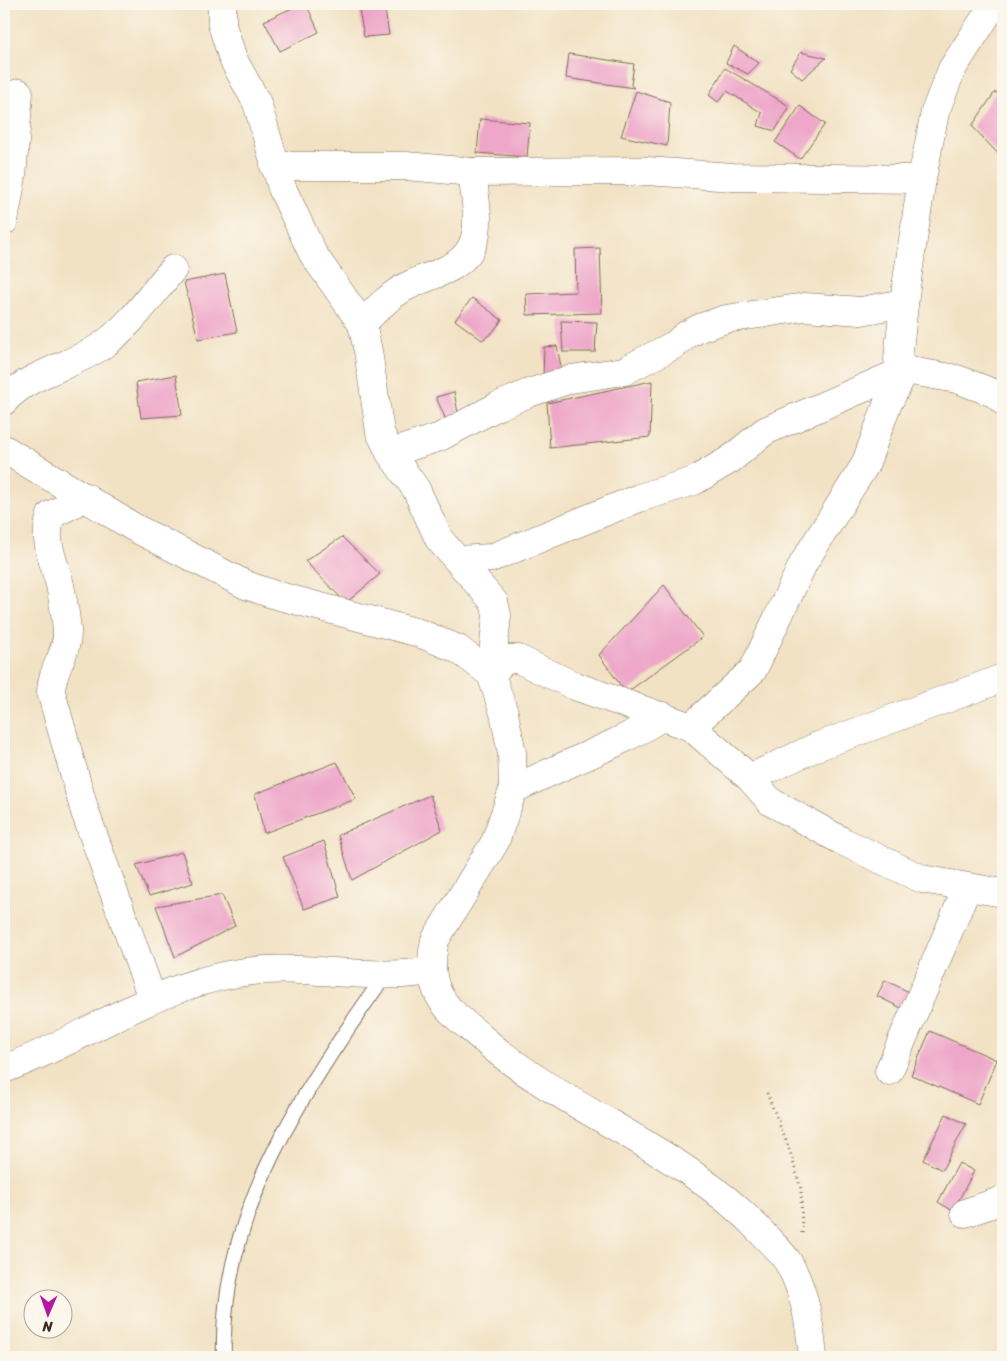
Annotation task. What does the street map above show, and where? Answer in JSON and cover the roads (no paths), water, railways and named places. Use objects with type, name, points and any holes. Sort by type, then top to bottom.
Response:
[{"type":"street","points":[[222,4],[222,25],[233,59],[256,103],[274,166],[313,254],[362,324],[380,432],[390,453],[416,489],[439,539],[494,602],[497,615],[491,674],[512,753],[513,790],[495,842],[435,940],[431,959],[431,971],[439,994],[447,1007],[504,1057],[674,1164],[744,1213],[788,1262],[800,1291],[810,1330],[812,1357]]},
{"type":"street","points":[[905,370],[898,359],[904,303],[922,179],[935,112],[952,69],[994,4]]},
{"type":"street","points":[[4,221],[12,176],[19,93]]},
{"type":"street","points":[[274,166],[406,166],[472,172],[647,171],[733,177],[922,179]]},
{"type":"street","points":[[362,324],[388,298],[404,287],[456,265],[470,250],[474,241],[476,225],[472,172]]},
{"type":"street","points":[[4,401],[24,382],[80,358],[115,336],[127,326],[173,269]]},
{"type":"street","points":[[390,453],[440,437],[498,406],[529,393],[571,379],[624,371],[676,344],[686,335],[726,319],[805,306],[861,311],[904,303]]},
{"type":"street","points":[[691,727],[753,670],[804,562],[865,465],[887,405],[905,370]]},
{"type":"street","points":[[458,560],[491,558],[630,501],[694,481],[731,459],[765,431],[905,370],[957,379],[996,394],[1003,401]]},
{"type":"street","points":[[4,449],[135,528],[246,585],[419,633],[458,648],[491,674]]},
{"type":"street","points":[[86,497],[51,515],[47,525],[47,541],[60,584],[67,631],[63,659],[52,676],[50,692],[86,812],[152,998]]},
{"type":"street","points":[[491,674],[506,659],[518,659],[575,686],[691,727],[750,778],[771,802],[868,854],[922,879],[1003,893]]},
{"type":"street","points":[[750,778],[816,747],[1003,678]]},
{"type":"street","points":[[513,790],[544,774],[621,742],[663,716]]},
{"type":"street","points":[[889,1071],[967,888]]},
{"type":"street","points":[[4,1069],[71,1040],[152,998],[205,981],[258,970],[385,975],[431,971]]},
{"type":"street","points":[[965,1213],[1003,1200]]},
{"type":"lane","points":[[224,1357],[223,1323],[233,1256],[256,1188],[306,1091],[385,975]]}]
